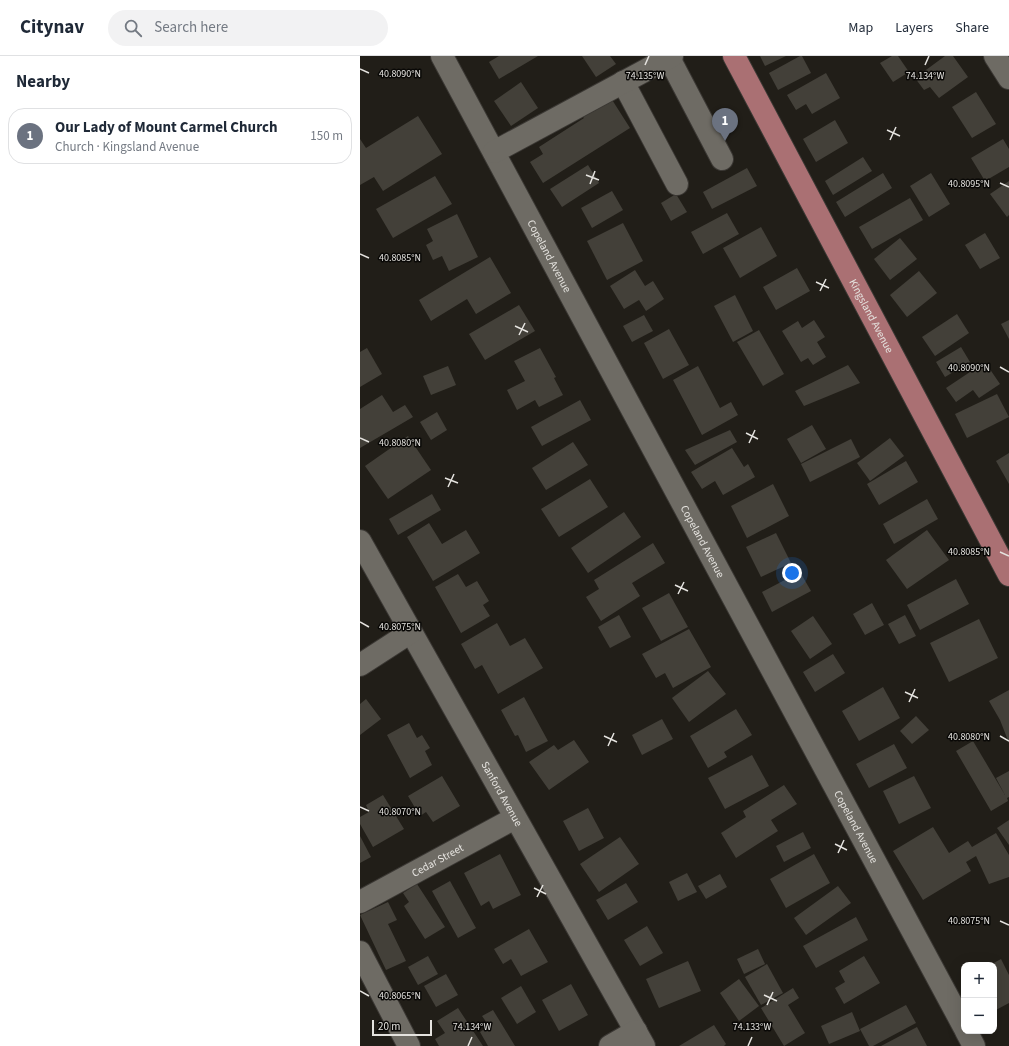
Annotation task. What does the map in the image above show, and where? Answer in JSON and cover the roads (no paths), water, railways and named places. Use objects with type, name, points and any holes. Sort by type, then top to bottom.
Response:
[{"type":"main road","name":"Kingsland Avenue","points":[[734,56],[1009,575]]},
{"type":"street","name":"Copeland Avenue","points":[[442,56],[961,1021]]},
{"type":"street","points":[[995,56],[1009,78]]},
{"type":"street","points":[[494,152],[670,57],[722,159]]},
{"type":"street","points":[[623,82],[677,184]]},
{"type":"street","name":"Sanford Avenue","points":[[360,541],[514,818],[640,1039]]},
{"type":"street","points":[[360,666],[411,632]]},
{"type":"street","name":"Cedar Street","points":[[360,902],[514,818]]},
{"type":"street","points":[[360,952],[409,1046]]},
{"type":"street","points":[[968,1034],[974,1046]]},
{"type":"street","points":[[610,1046],[640,1039]]},
{"type":"place","name":"Our Lady of Mount Carmel Church","points":[[725,141]]}]
